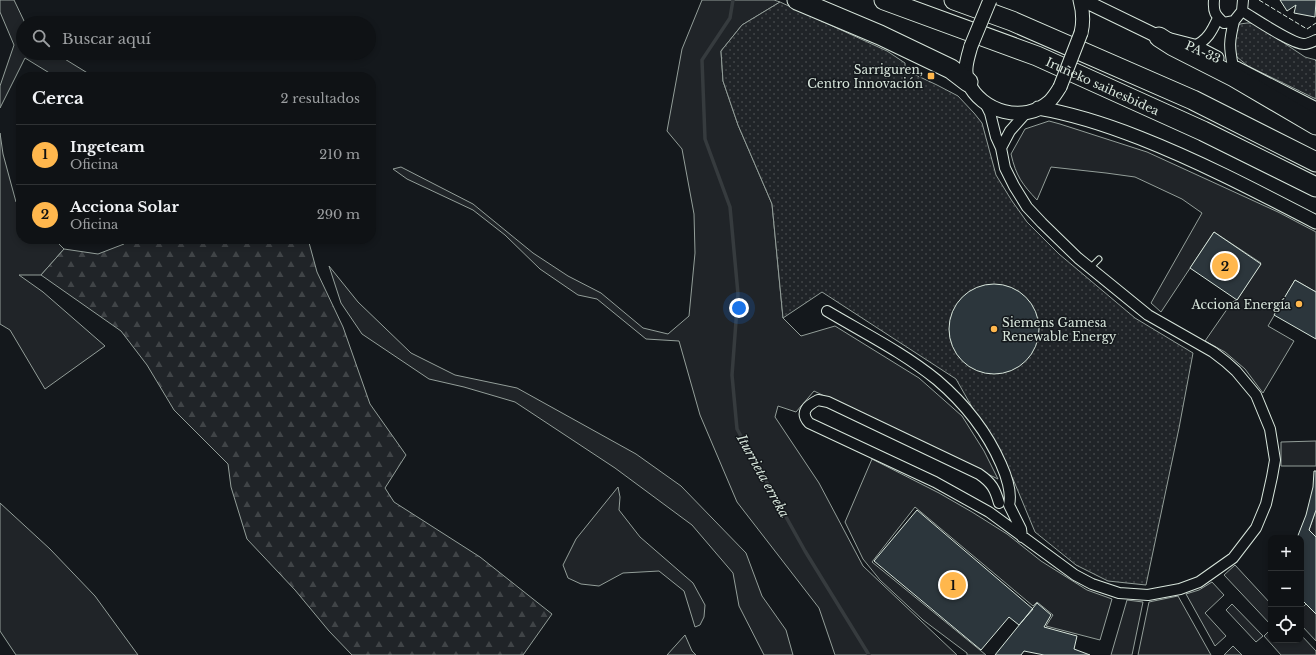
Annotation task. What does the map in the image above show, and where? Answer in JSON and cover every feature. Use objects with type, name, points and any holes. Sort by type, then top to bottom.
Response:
[{"type":"highway","points":[[797,0],[880,35],[951,69],[968,82]]},
{"type":"highway","name":"Iruñeko saihesbidea","points":[[884,0],[1037,56],[1203,131],[1316,187]]},
{"type":"highway","name":"Iruñeko saihesbidea","points":[[954,0],[1012,21],[1193,100],[1316,162]]},
{"type":"highway","points":[[1160,37],[1173,46],[1234,77],[1316,125]]},
{"type":"highway","points":[[1203,131],[1316,194]]},
{"type":"street","points":[[990,0],[971,46],[966,67],[968,82],[976,95],[985,103],[996,109],[1009,113],[1026,113],[1038,108],[1049,102],[1060,87],[1081,33],[1083,13],[1080,0]]},
{"type":"street","name":"PA-33","points":[[1088,0],[1093,5],[1160,37],[1194,46],[1316,109]]},
{"type":"street","points":[[1214,0],[1213,10],[1218,18],[1224,24],[1234,21]]},
{"type":"street","points":[[1233,67],[1229,50],[1230,40],[1234,21],[1242,11],[1243,0]]},
{"type":"street","points":[[1242,11],[1294,42],[1304,44],[1311,43],[1316,40]]},
{"type":"street","points":[[1194,46],[1202,43],[1209,36],[1218,18]]},
{"type":"street","points":[[985,103],[990,113],[996,138],[1001,148],[1005,168],[1014,186],[1028,206],[1061,242],[1148,315],[1213,352],[1236,371],[1256,395],[1270,429],[1275,460],[1266,504],[1256,528],[1233,558],[1199,582],[1180,589],[1148,595],[1119,593],[1092,584],[1075,575],[1022,537],[989,512],[934,482],[809,423],[805,419],[805,412],[809,404],[818,400],[828,402],[979,474],[995,489],[1021,529],[1022,537]]},
{"type":"street","points":[[1038,108],[1061,112],[1101,123],[1172,151],[1316,222]]},
{"type":"street","points":[[1001,148],[1010,131],[1026,113]]},
{"type":"street","points":[[827,311],[903,356],[937,380],[972,417],[996,452],[1004,470],[1010,500],[989,512]]},
{"type":"lane","points":[[1091,267],[1099,259]]},
{"type":"green space","points":[[0,0],[14,0],[22,16],[16,16],[16,60],[24,60],[18,72],[16,72],[16,76],[0,108],[0,86],[14,45],[0,12]]},
{"type":"green space","points":[[702,0],[774,0],[780,2],[742,25],[721,51],[723,81],[738,125],[772,204],[783,318],[801,336],[835,326],[919,378],[962,416],[984,451],[998,479],[814,391],[796,412],[778,406],[775,417],[819,483],[863,566],[957,655],[835,655],[819,608],[737,502],[700,415],[679,341],[646,339],[597,299],[578,295],[540,269],[505,235],[473,210],[407,179],[393,169],[401,167],[473,204],[533,253],[568,276],[601,293],[643,328],[668,334],[689,316],[695,253],[694,214],[682,149],[667,131],[682,49]]},
{"type":"green space","points":[[780,2],[887,51],[905,63],[905,70],[958,96],[982,123],[996,175],[1027,222],[1059,254],[1135,318],[1193,353],[1146,585],[1108,581],[1076,565],[1035,532],[1013,479],[956,379],[822,292],[783,318],[772,204],[738,125],[723,81],[721,51],[742,25]]},
{"type":"green space","points":[[1254,23],[1305,57],[1316,60],[1316,99],[1248,66],[1237,57],[1233,48],[1234,31],[1240,24]]},
{"type":"green space","points":[[28,60],[66,60],[86,72],[48,72]]},
{"type":"green space","points":[[1049,121],[1147,152],[1278,212],[1316,232],[1316,292],[1295,280],[1268,326],[1294,341],[1263,393],[1245,369],[1225,352],[1205,341],[1232,302],[1237,300],[1261,263],[1214,232],[1161,312],[1151,303],[1202,213],[1182,199],[1135,177],[1051,167],[1037,200],[1020,179],[1011,154],[1025,129]]},
{"type":"green space","points":[[0,133],[3,154],[16,202],[16,244],[59,244],[64,249],[41,275],[19,275],[43,292],[105,346],[45,389],[10,330],[0,324]]},
{"type":"green space","points":[[124,244],[309,244],[317,272],[343,327],[370,404],[406,455],[385,488],[394,502],[480,557],[552,614],[523,655],[352,655],[329,631],[295,590],[247,539],[231,487],[228,464],[174,410],[147,365],[121,331],[41,275],[64,249],[98,254]]},
{"type":"green space","points":[[329,266],[358,302],[411,353],[455,375],[517,388],[636,454],[681,486],[746,553],[762,596],[786,630],[793,655],[764,655],[739,606],[733,573],[692,525],[615,468],[515,402],[464,387],[429,379],[362,334],[341,303]]},
{"type":"green space","points":[[1316,441],[1316,466],[1281,466],[1281,442]]},
{"type":"green space","points":[[872,459],[939,493],[972,512],[1007,534],[1041,561],[1087,590],[1112,599],[1100,640],[1046,626],[1053,615],[1037,602],[1033,606],[915,507],[872,562],[986,655],[967,655],[967,653],[923,620],[880,580],[863,559],[845,522]]},
{"type":"green space","points":[[618,487],[620,497],[619,510],[640,537],[693,583],[705,605],[704,617],[700,625],[695,627],[684,591],[659,571],[623,573],[599,586],[581,584],[568,578],[563,565],[576,539]]},
{"type":"green space","points":[[0,503],[50,549],[95,596],[138,655],[16,655],[0,631]]},
{"type":"green space","points":[[1316,510],[1316,537],[1309,530]]},
{"type":"green space","points":[[1235,565],[1268,601],[1268,622],[1224,575]]},
{"type":"green space","points":[[1212,582],[1224,595],[1205,613],[1226,636],[1215,646],[1186,594],[1199,590]]},
{"type":"green space","points":[[1178,596],[1211,655],[1138,655],[1149,602]]},
{"type":"green space","points":[[1127,600],[1143,602],[1132,655],[1111,655]]},
{"type":"green space","points":[[1232,604],[1263,636],[1256,642],[1226,610]]},
{"type":"green space","points":[[1306,604],[1316,614],[1316,641],[1304,628],[1304,606]]},
{"type":"green space","points":[[1268,632],[1268,640],[1264,636]]},
{"type":"green space","points":[[685,635],[692,651],[696,655],[667,655]]},
{"type":"green space","points":[[1304,638],[1316,651],[1316,655],[1281,655],[1270,643],[1304,643]]},
{"type":"green space","points":[[1233,646],[1242,655],[1224,655]]},
{"type":"building","points":[[1280,0],[1316,0],[1315,17],[1294,13],[1296,5],[1287,11]]},
{"type":"building","points":[[1214,232],[1261,264],[1237,300],[1190,268]]},
{"type":"building","name":"Acciona Energía","points":[[1295,280],[1316,292],[1316,339],[1274,315]]},
{"type":"building","name":"Siemens Gamesa Renewable Energy","points":[[994,284],[1011,288],[1026,297],[1035,312],[1039,329],[1035,346],[1026,361],[1011,370],[994,374],[977,370],[962,361],[953,346],[949,329],[953,312],[962,297],[977,288]]},
{"type":"building","points":[[1314,471],[1316,471],[1316,510],[1309,530],[1316,537],[1316,614],[1304,602],[1304,535],[1298,535],[1306,515],[1313,487]]},
{"type":"building","points":[[917,510],[1033,609],[1019,625],[1009,617],[981,650],[874,561]]},
{"type":"building","points":[[1037,603],[1051,615],[1044,627],[1077,636],[1074,649],[1090,655],[1044,655],[1024,651],[1021,655],[995,655]]},
{"type":"waterway","name":"Iturrieta erreka","points":[[733,0],[730,18],[702,60],[705,139],[730,207],[738,294],[732,375],[737,429],[805,551],[869,655]]},
{"type":"fence","points":[[1259,0],[1307,29],[1316,23]]},
{"type":"place","name":"Sarriguren, Centro Innovación","points":[[931,76]]},
{"type":"place","name":"Acciona Solar","points":[[1225,266]]},
{"type":"place","name":"Acciona Energía","points":[[1299,304]]},
{"type":"place","name":"Siemens Gamesa Renewable Energy","points":[[994,329]]},
{"type":"place","name":"Ingeteam","points":[[953,585]]}]
